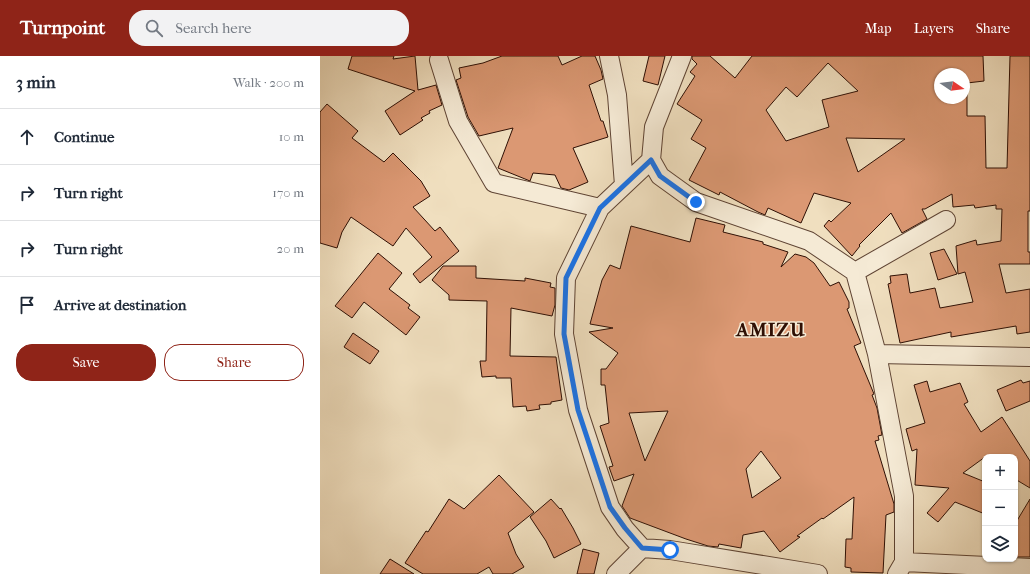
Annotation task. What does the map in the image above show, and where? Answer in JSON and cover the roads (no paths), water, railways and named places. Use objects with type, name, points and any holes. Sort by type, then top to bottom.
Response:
[{"type":"street","points":[[609,56],[617,95],[624,186]]},
{"type":"street","points":[[682,56],[654,127],[651,160],[660,176],[696,202],[809,241],[855,272],[877,354],[904,496],[901,568],[1030,568]]},
{"type":"street","points":[[439,60],[458,121],[494,182],[600,208]]},
{"type":"street","points":[[651,160],[600,208],[566,278],[564,334],[578,410],[610,507],[642,548],[670,550],[818,574]]},
{"type":"street","points":[[855,272],[946,220]]},
{"type":"street","points":[[877,354],[1030,357]]},
{"type":"street","points":[[616,574],[642,548]]},
{"type":"district","name":"AMIZU","points":[[771,330]]}]
